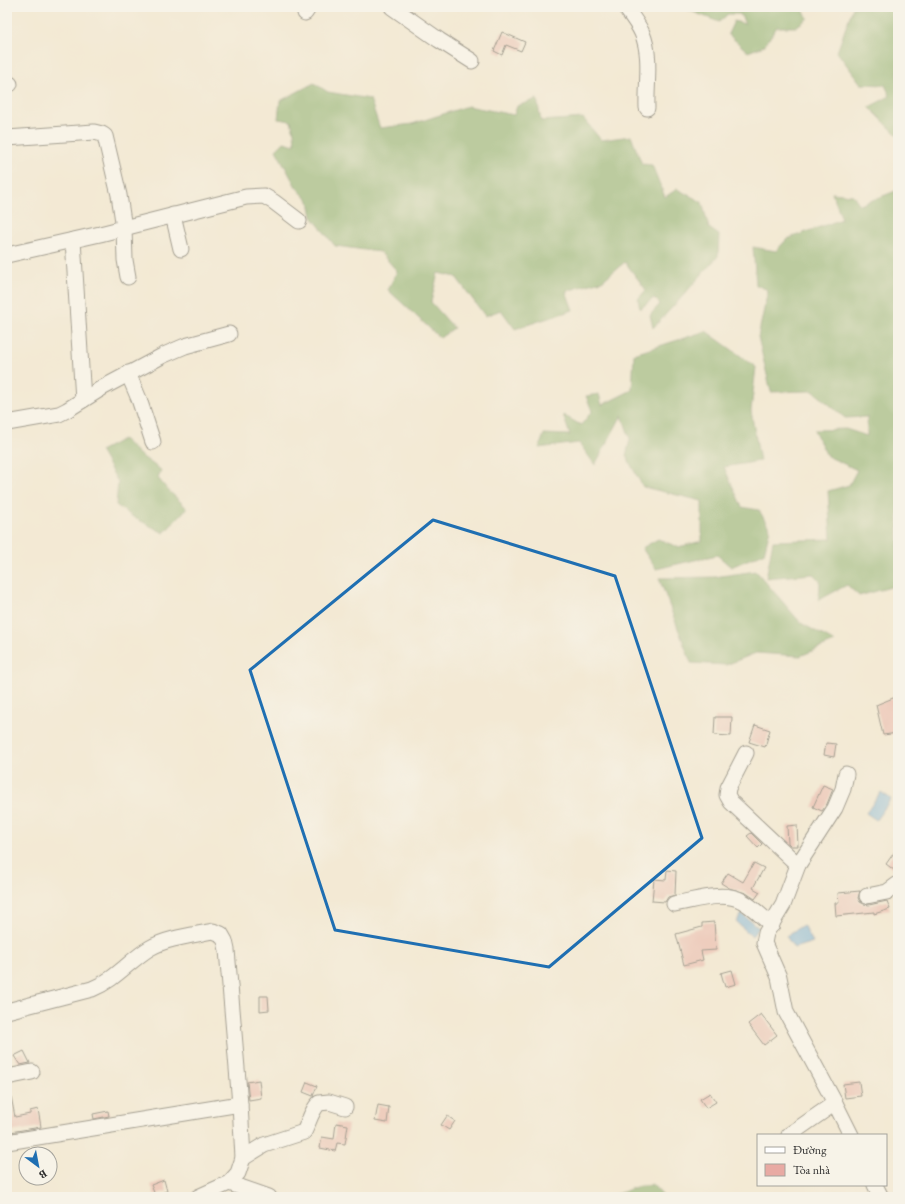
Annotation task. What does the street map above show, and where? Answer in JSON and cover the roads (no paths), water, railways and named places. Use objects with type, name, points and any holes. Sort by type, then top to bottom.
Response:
[{"type":"street","points":[[392,7],[472,61]]},
{"type":"street","points":[[625,7],[642,33],[646,49],[647,108]]},
{"type":"street","points":[[7,138],[94,132],[105,136],[119,195],[124,228],[125,260],[128,277]]},
{"type":"street","points":[[7,255],[258,195],[264,196],[274,202],[299,220]]},
{"type":"street","points":[[173,216],[181,249]]},
{"type":"street","points":[[73,240],[83,400]]},
{"type":"street","points":[[7,423],[59,414],[128,373],[157,358],[185,346],[229,334]]},
{"type":"street","points":[[128,373],[139,399],[153,442]]},
{"type":"street","points":[[746,753],[728,788],[727,796],[730,802],[798,865]]},
{"type":"street","points":[[846,774],[835,808],[798,865],[783,905],[766,933],[764,943],[779,977],[786,1012],[835,1102],[851,1134]]},
{"type":"street","points":[[867,896],[887,892],[898,884]]},
{"type":"street","points":[[674,904],[727,896],[747,904],[772,925]]},
{"type":"street","points":[[7,1011],[103,985],[150,948],[162,943],[213,931],[221,934],[225,941],[227,950],[243,1158],[238,1173],[229,1183],[198,1197]]},
{"type":"street","points":[[7,1077],[32,1072]]},
{"type":"street","points":[[243,1158],[264,1145],[304,1132],[313,1108],[319,1103],[329,1102],[345,1106]]},
{"type":"street","points":[[790,1134],[835,1102]]},
{"type":"street","points":[[7,1142],[240,1104]]},
{"type":"street","points":[[229,1183],[270,1197]]},
{"type":"street","points":[[876,1186],[881,1197]]},
{"type":"water","points":[[881,792],[891,799],[876,820],[866,813]]},
{"type":"water","points":[[742,914],[759,928],[752,936],[736,922]]},
{"type":"water","points":[[803,925],[813,942],[794,948],[786,936]]}]
